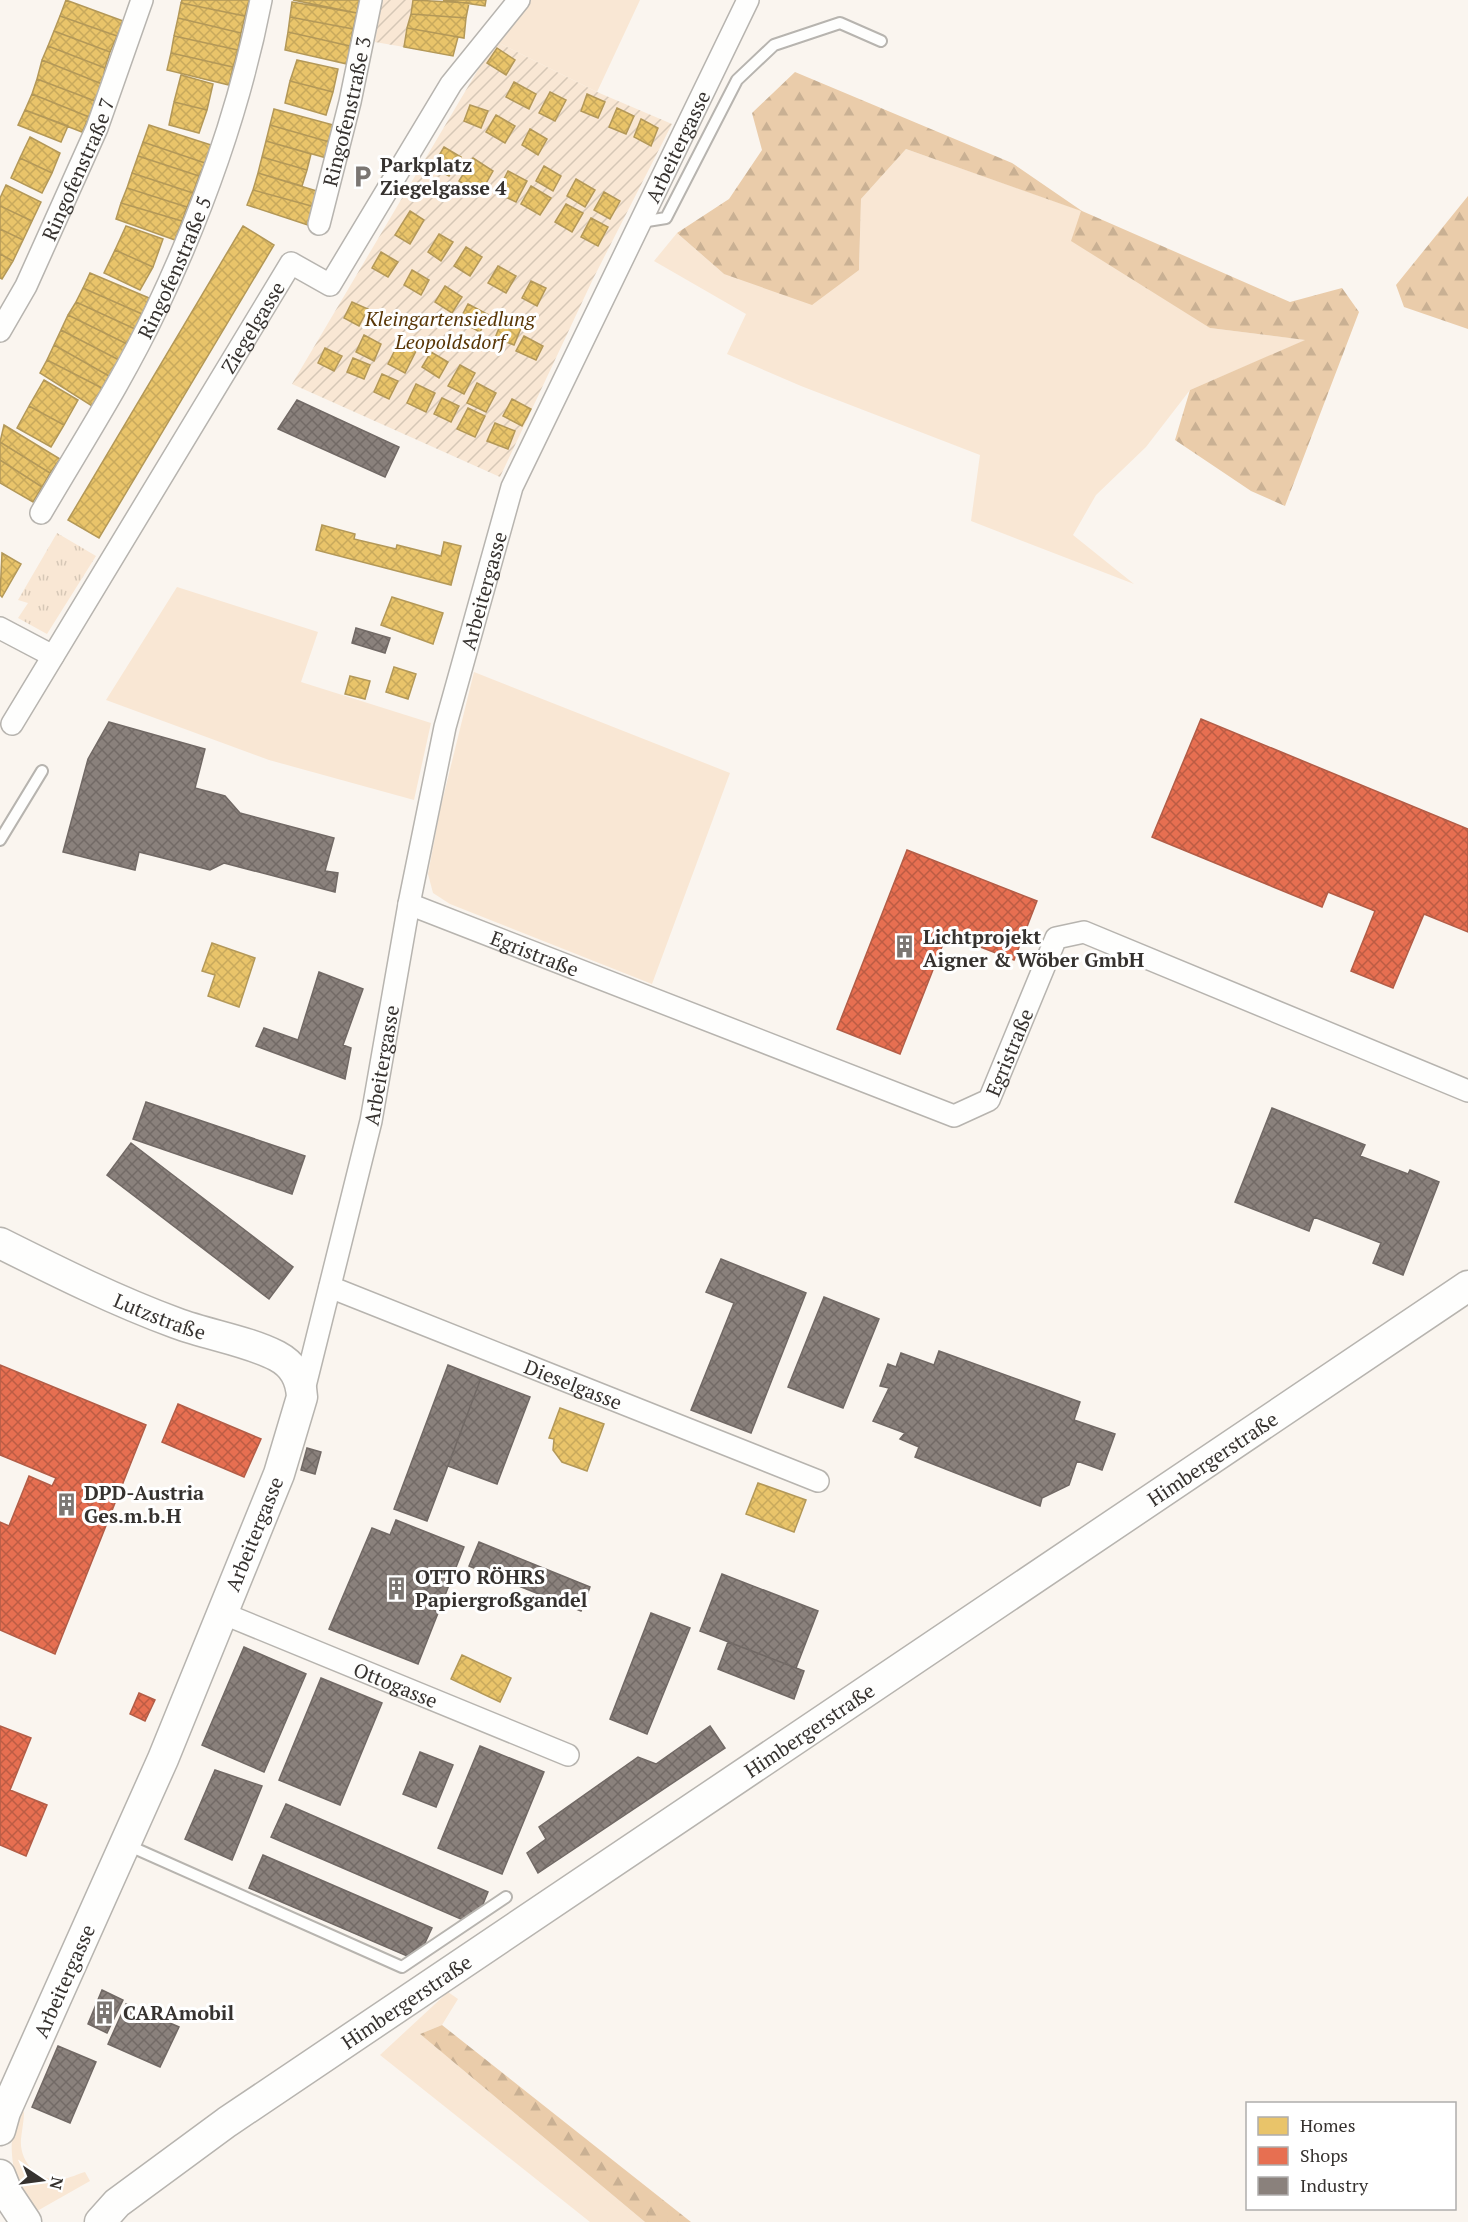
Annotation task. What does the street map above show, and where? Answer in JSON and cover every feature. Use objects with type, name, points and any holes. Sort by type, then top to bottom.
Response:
[{"type":"street","name":"Ringofenstraße 7","points":[[0,331],[26,286],[93,139],[142,0]]},
{"type":"street","name":"Ringofenstraße 5","points":[[41,513],[145,332],[195,221],[220,155],[250,58],[261,0]]},
{"type":"street","name":"Ringofenstraße 3","points":[[319,224],[350,102],[370,0]]},
{"type":"street","points":[[495,28],[498,0]]},
{"type":"street","name":"Ziegelgasse","points":[[12,724],[291,262],[330,285],[451,84],[519,0]]},
{"type":"street","name":"Arbeitergasse","points":[[0,2130],[5,2112],[125,1844],[279,1474],[302,1397],[371,1121],[409,904],[445,727],[512,487],[748,0]]},
{"type":"street","points":[[0,628],[53,656]]},
{"type":"street","name":"Egristraße","points":[[409,904],[954,1116],[990,1100],[1056,938],[1084,932],[1468,1091]]},
{"type":"street","name":"Lutzstraße","points":[[0,1243],[99,1292],[152,1314],[278,1356],[294,1369],[301,1384],[302,1397]]},
{"type":"street","points":[[1430,1312],[1468,1281]]},
{"type":"street","name":"Himbergerstraße","points":[[100,2222],[117,2203],[154,2178],[178,2156],[227,2122],[1468,1286]]},
{"type":"street","name":"Dieselgasse","points":[[330,1287],[818,1481]]},
{"type":"street","name":"Ottogasse","points":[[222,1613],[568,1755]]},
{"type":"street","points":[[0,2175],[8,2195],[26,2222]]},
{"type":"street","name":"Himbergerstraße","points":[[129,2222],[154,2178]]},
{"type":"lane","points":[[641,222],[666,218],[738,80],[774,45],[840,23],[881,41]]},
{"type":"lane","points":[[0,840],[42,771]]},
{"type":"lane","points":[[125,1844],[402,1967],[506,1897]]},
{"type":"green space","points":[[381,0],[413,0],[404,47],[375,42]]},
{"type":"green space","points":[[529,0],[640,0],[597,92],[495,41]]},
{"type":"green space","name":"Kleingartensiedlung Leopoldsdorf","points":[[495,41],[597,92],[672,124],[593,279],[500,477],[292,384]]},
{"type":"green space","points":[[795,72],[1012,163],[1082,211],[1290,302],[1342,288],[1359,312],[1285,506],[1251,491],[1175,440],[1190,390],[1305,340],[1210,328],[1071,241],[1081,211],[906,149],[861,199],[859,270],[812,305],[724,274],[677,233],[729,199],[762,150],[752,113]]},
{"type":"green space","points":[[906,149],[1082,211],[1210,328],[1306,340],[1190,390],[1146,447],[1096,495],[1073,535],[1134,584],[971,521],[980,455],[801,386],[727,354],[746,314],[654,261],[677,233],[724,274],[859,270],[861,199]]},
{"type":"green space","points":[[1468,196],[1468,329],[1404,307],[1396,285]]},
{"type":"green space","points":[[57,533],[96,556],[47,634],[18,618],[28,603],[18,600]]},
{"type":"green space","points":[[177,587],[318,632],[301,682],[431,723],[414,800],[269,760],[106,700]]},
{"type":"green space","points":[[474,672],[730,773],[652,984],[450,904],[433,893],[428,874],[440,810]]},
{"type":"green space","points":[[448,1992],[458,1999],[442,2025],[420,2034],[645,2222],[590,2222],[380,2055]]},
{"type":"green space","points":[[442,2025],[691,2222],[645,2222],[420,2034]]},
{"type":"green space","points":[[24,2111],[21,2147],[23,2156],[32,2169],[46,2178],[54,2179],[85,2172],[90,2181],[30,2215],[16,2177],[12,2146],[17,2120]]},
{"type":"building: Homes","points":[[66,0],[123,21],[117,36],[60,16]]},
{"type":"building: Homes","points":[[182,0],[249,0],[245,16],[181,3]]},
{"type":"building: Homes","points":[[293,0],[359,0],[357,13]]},
{"type":"building: Homes","points":[[413,0],[469,3],[466,18],[411,14]]},
{"type":"building: Homes","points":[[443,0],[486,0],[485,6]]},
{"type":"building: Homes","points":[[292,2],[357,13],[353,29],[290,17]]},
{"type":"building: Homes","points":[[181,3],[245,16],[241,33],[178,18]]},
{"type":"building: Homes","points":[[411,14],[466,18],[464,38],[407,28]]},
{"type":"building: Homes","points":[[60,16],[117,36],[110,52],[54,31]]},
{"type":"building: Homes","points":[[290,17],[353,29],[350,46],[288,32]]},
{"type":"building: Homes","points":[[178,18],[241,33],[238,50],[174,36]]},
{"type":"building: Homes","points":[[407,28],[458,37],[453,56],[404,47]]},
{"type":"building: Homes","points":[[54,31],[110,52],[105,68],[48,46]]},
{"type":"building: Homes","points":[[288,32],[350,46],[347,64],[285,50]]},
{"type":"building: Homes","points":[[174,36],[238,50],[233,67],[171,53]]},
{"type":"building: Homes","points":[[48,46],[105,68],[102,84],[42,60]]},
{"type":"building: Homes","points":[[497,48],[515,60],[506,75],[487,63]]},
{"type":"building: Homes","points":[[171,53],[233,67],[229,85],[167,70]]},
{"type":"building: Homes","points":[[42,60],[102,84],[95,101],[37,79]]},
{"type":"building: Homes","points":[[297,60],[338,69],[333,92],[290,81]]},
{"type":"building: Homes","points":[[181,75],[213,84],[207,110],[174,102]]},
{"type":"building: Homes","points":[[37,79],[95,101],[89,117],[32,94]]},
{"type":"building: Homes","points":[[290,81],[333,92],[326,115],[285,103]]},
{"type":"building: Homes","points":[[514,82],[536,94],[529,109],[506,97]]},
{"type":"building: Homes","points":[[550,92],[566,100],[555,121],[539,113]]},
{"type":"building: Homes","points":[[32,94],[89,117],[82,132],[25,110]]},
{"type":"building: Homes","points":[[587,94],[605,102],[598,118],[581,111]]},
{"type":"building: Homes","points":[[174,102],[207,110],[199,133],[169,125]]},
{"type":"building: Homes","points":[[470,105],[488,111],[481,128],[464,121]]},
{"type":"building: Homes","points":[[617,108],[634,116],[626,134],[609,127]]},
{"type":"building: Homes","points":[[274,109],[337,126],[333,143],[270,125]]},
{"type":"building: Homes","points":[[25,110],[68,126],[61,142],[18,125]]},
{"type":"building: Homes","points":[[496,115],[515,126],[505,143],[486,132]]},
{"type":"building: Homes","points":[[641,119],[658,128],[651,146],[634,137]]},
{"type":"building: Homes","points":[[149,125],[211,145],[205,163],[143,142]]},
{"type":"building: Homes","points":[[270,125],[333,143],[330,159],[266,141]]},
{"type":"building: Homes","points":[[530,129],[547,139],[538,155],[522,145]]},
{"type":"building: Homes","points":[[30,137],[60,153],[52,173],[20,158]]},
{"type":"building: Homes","points":[[266,141],[311,154],[307,170],[262,157]]},
{"type":"building: Homes","points":[[143,142],[205,163],[199,176],[138,156]]},
{"type":"building: Homes","points":[[444,147],[461,157],[449,176],[432,167]]},
{"type":"building: Homes","points":[[138,156],[199,176],[193,193],[132,173]]},
{"type":"building: Homes","points":[[262,157],[307,170],[302,186],[258,173]]},
{"type":"building: Homes","points":[[20,158],[52,173],[42,193],[11,178]]},
{"type":"building: Homes","points":[[473,158],[493,171],[480,194],[459,181]]},
{"type":"building: Homes","points":[[544,166],[561,176],[553,191],[536,181]]},
{"type":"building: Homes","points":[[508,171],[527,181],[516,202],[497,193]]},
{"type":"building: Homes","points":[[132,173],[193,193],[187,207],[127,188]]},
{"type":"building: Homes","points":[[258,173],[320,192],[315,207],[253,190]]},
{"type":"building: Homes","points":[[576,179],[595,190],[585,207],[567,196]]},
{"type":"building: Homes","points":[[6,185],[41,202],[32,221],[0,206],[0,198]]},
{"type":"building: Homes","points":[[531,186],[551,198],[540,215],[521,204]]},
{"type":"building: Homes","points":[[127,188],[187,207],[182,221],[121,203]]},
{"type":"building: Homes","points":[[253,190],[315,207],[308,225],[247,205]]},
{"type":"building: Homes","points":[[604,192],[620,201],[610,219],[594,210]]},
{"type":"building: Homes","points":[[121,203],[182,221],[175,240],[116,219]]},
{"type":"building: Homes","points":[[566,204],[583,213],[572,232],[555,222]]},
{"type":"building: Homes","points":[[0,206],[32,221],[23,240],[0,229]]},
{"type":"building: Homes","points":[[410,211],[424,220],[410,244],[395,235]]},
{"type":"building: Homes","points":[[591,218],[608,227],[598,246],[581,237]]},
{"type":"building: Homes","points":[[126,226],[163,239],[153,267],[115,250]]},
{"type":"building: Homes","points":[[243,226],[274,245],[99,538],[68,520]]},
{"type":"building: Homes","points":[[0,229],[23,240],[13,261],[0,254]]},
{"type":"building: Homes","points":[[439,234],[453,242],[441,261],[428,252]]},
{"type":"building: Homes","points":[[466,247],[482,257],[470,276],[454,266]]},
{"type":"building: Homes","points":[[115,250],[153,267],[140,290],[104,273]]},
{"type":"building: Homes","points":[[381,252],[398,262],[388,277],[372,268]]},
{"type":"building: Homes","points":[[0,254],[13,261],[2,279],[0,278]]},
{"type":"building: Homes","points":[[498,266],[516,276],[506,293],[488,283]]},
{"type":"building: Homes","points":[[412,270],[429,280],[421,295],[404,285]]},
{"type":"building: Homes","points":[[90,273],[149,298],[142,314],[83,288]]},
{"type":"building: Homes","points":[[531,281],[546,288],[537,306],[522,298]]},
{"type":"building: Homes","points":[[445,286],[462,297],[452,313],[435,302]]},
{"type":"building: Homes","points":[[83,288],[142,314],[135,329],[76,302]]},
{"type":"building: Homes","points":[[76,302],[135,329],[127,344],[68,315]]},
{"type":"building: Homes","points":[[352,302],[368,309],[359,326],[344,318]]},
{"type":"building: Homes","points":[[468,304],[489,315],[480,332],[459,321]]},
{"type":"building: Homes","points":[[68,315],[127,344],[119,360],[61,330]]},
{"type":"building: Homes","points":[[503,318],[522,326],[514,345],[495,338]]},
{"type":"building: Homes","points":[[61,330],[119,360],[109,376],[54,345]]},
{"type":"building: Homes","points":[[364,335],[381,344],[374,361],[356,352]]},
{"type":"building: Homes","points":[[524,336],[543,346],[536,360],[516,351]]},
{"type":"building: Homes","points":[[399,342],[416,351],[405,373],[388,364]]},
{"type":"building: Homes","points":[[54,345],[109,376],[102,388],[47,360]]},
{"type":"building: Homes","points":[[325,348],[342,356],[334,371],[318,363]]},
{"type":"building: Homes","points":[[431,352],[448,362],[439,378],[422,367]]},
{"type":"building: Homes","points":[[353,358],[370,365],[364,379],[347,372]]},
{"type":"building: Homes","points":[[47,360],[102,388],[92,406],[40,373]]},
{"type":"building: Homes","points":[[460,365],[475,373],[464,394],[448,386]]},
{"type":"building: Homes","points":[[382,374],[398,381],[389,399],[374,392]]},
{"type":"building: Homes","points":[[44,380],[78,400],[64,425],[29,406]]},
{"type":"building: Homes","points":[[477,383],[496,393],[486,412],[467,403]]},
{"type":"building: Homes","points":[[416,384],[435,393],[426,412],[407,403]]},
{"type":"building: Homes","points":[[442,398],[459,406],[451,422],[434,414]]},
{"type":"building: Homes","points":[[512,399],[531,409],[522,426],[503,416]]},
{"type":"building: Homes","points":[[29,406],[64,425],[51,447],[17,428]]},
{"type":"building: Homes","points":[[468,408],[485,416],[475,437],[457,429]]},
{"type":"building: Homes","points":[[495,423],[515,431],[508,449],[487,441]]},
{"type":"building: Homes","points":[[4,425],[60,459],[50,473],[0,442]]},
{"type":"building: Homes","points":[[0,442],[50,473],[42,487],[0,460]]},
{"type":"building: Homes","points":[[0,460],[42,487],[33,502],[0,483]]},
{"type":"building: Homes","points":[[322,525],[355,534],[354,539],[396,549],[397,545],[441,556],[444,542],[461,546],[451,585],[316,550]]},
{"type":"building: Homes","points":[[2,553],[21,564],[2,597],[0,595]]},
{"type":"building: Homes","points":[[392,597],[443,613],[433,644],[381,625]]},
{"type":"building: Homes","points":[[394,667],[416,674],[408,699],[386,692]]},
{"type":"building: Homes","points":[[350,676],[370,681],[365,699],[345,694]]},
{"type":"building: Homes","points":[[212,943],[255,958],[239,1007],[208,996],[215,975],[202,971]]},
{"type":"building: Homes","points":[[560,1408],[604,1424],[587,1471],[562,1462],[553,1450],[554,1439],[549,1438]]},
{"type":"building: Homes","points":[[758,1483],[806,1500],[794,1532],[746,1514]]},
{"type":"building: Homes","points":[[462,1655],[511,1678],[500,1702],[451,1679]]},
{"type":"building: Shops","points":[[1201,719],[1468,829],[1468,932],[1424,914],[1393,988],[1351,971],[1375,911],[1328,892],[1322,907],[1152,837]]},
{"type":"building: Shops","name":"Lichtprojekt Aigner & Wöber GmbH","points":[[907,850],[1037,901],[1014,960],[947,934],[900,1054],[837,1029]]},
{"type":"building: Shops","name":"DPD-Austria Ges.m.b.H","points":[[0,1365],[146,1425],[55,1654],[0,1630],[0,1522],[9,1526],[29,1476],[52,1486],[56,1478],[0,1455]]},
{"type":"building: Shops","points":[[178,1404],[261,1439],[244,1477],[162,1442]]},
{"type":"building: Shops","points":[[139,1693],[155,1700],[145,1721],[130,1714]]},
{"type":"building: Shops","points":[[0,1726],[31,1738],[10,1790],[47,1805],[26,1856],[0,1845]]},
{"type":"building: Industry","points":[[297,400],[399,447],[385,477],[278,429]]},
{"type":"building: Industry","points":[[356,628],[390,638],[385,653],[352,643]]},
{"type":"building: Industry","points":[[109,722],[205,749],[195,788],[225,796],[240,813],[334,838],[325,871],[338,873],[335,892],[224,863],[210,870],[139,852],[135,870],[63,852],[88,759]]},
{"type":"building: Industry","points":[[319,972],[363,989],[343,1045],[351,1048],[345,1079],[256,1046],[264,1028],[298,1040]]},
{"type":"building: Industry","points":[[146,1102],[305,1156],[292,1194],[133,1139]]},
{"type":"building: Industry","points":[[1272,1108],[1365,1145],[1360,1156],[1408,1174],[1410,1170],[1439,1182],[1403,1275],[1373,1263],[1381,1243],[1314,1217],[1309,1231],[1235,1202]]},
{"type":"building: Industry","points":[[131,1143],[293,1267],[269,1299],[107,1175]]},
{"type":"building: Industry","points":[[721,1259],[806,1293],[751,1433],[691,1410],[734,1303],[706,1292]]},
{"type":"building: Industry","points":[[824,1297],[879,1319],[843,1408],[788,1387]]},
{"type":"building: Industry","points":[[939,1351],[1080,1402],[1074,1420],[1115,1434],[1102,1470],[1077,1461],[1069,1485],[1042,1498],[1040,1506],[915,1457],[919,1447],[900,1439],[905,1433],[873,1421],[889,1388],[880,1386],[888,1364],[896,1367],[901,1353],[934,1365]]},
{"type":"building: Industry","points":[[448,1365],[481,1378],[427,1521],[394,1509]]},
{"type":"building: Industry","points":[[481,1378],[530,1397],[497,1484],[448,1466]]},
{"type":"building: Industry","points":[[307,1448],[321,1452],[315,1474],[301,1470]]},
{"type":"building: Industry","name":"OTTO RÖHRS Papiergroßgandel","points":[[396,1520],[464,1547],[418,1664],[329,1629],[372,1528],[390,1535]]},
{"type":"building: Industry","points":[[479,1542],[590,1587],[581,1611],[469,1566]]},
{"type":"building: Industry","points":[[722,1574],[818,1611],[796,1668],[700,1631]]},
{"type":"building: Industry","points":[[651,1613],[690,1628],[647,1734],[610,1719]]},
{"type":"building: Industry","points":[[728,1642],[804,1671],[794,1699],[718,1669]]},
{"type":"building: Industry","points":[[244,1647],[306,1674],[264,1772],[202,1745]]},
{"type":"building: Industry","points":[[321,1678],[382,1703],[340,1805],[279,1780]]},
{"type":"building: Industry","points":[[710,1726],[725,1748],[538,1873],[527,1853],[546,1839],[539,1827],[638,1757],[656,1764]]},
{"type":"building: Industry","points":[[480,1746],[544,1772],[502,1874],[438,1848]]},
{"type":"building: Industry","points":[[420,1752],[453,1765],[436,1807],[403,1794]]},
{"type":"building: Industry","points":[[215,1770],[262,1786],[232,1860],[185,1839]]},
{"type":"building: Industry","points":[[286,1804],[488,1892],[481,1909],[463,1920],[271,1837]]},
{"type":"building: Industry","points":[[263,1855],[432,1928],[424,1945],[407,1956],[249,1888]]},
{"type":"building: Industry","name":"CARAmobil","points":[[102,1990],[123,2000],[107,2033],[88,2024]]},
{"type":"building: Industry","points":[[126,2004],[179,2027],[160,2067],[108,2044]]},
{"type":"building: Industry","points":[[58,2046],[96,2062],[70,2123],[32,2107]]},
{"type":"place","name":"Parkplatz Ziegelgasse 4","points":[[362,176]]},
{"type":"place","name":"Lichtprojekt Aigner & Wöber GmbH","points":[[905,947]]},
{"type":"place","name":"DPD-Austria Ges.m.b.H","points":[[66,1504]]},
{"type":"place","name":"OTTO RÖHRS Papiergroßgandel","points":[[397,1588]]},
{"type":"place","name":"CARAmobil","points":[[105,2012]]}]
